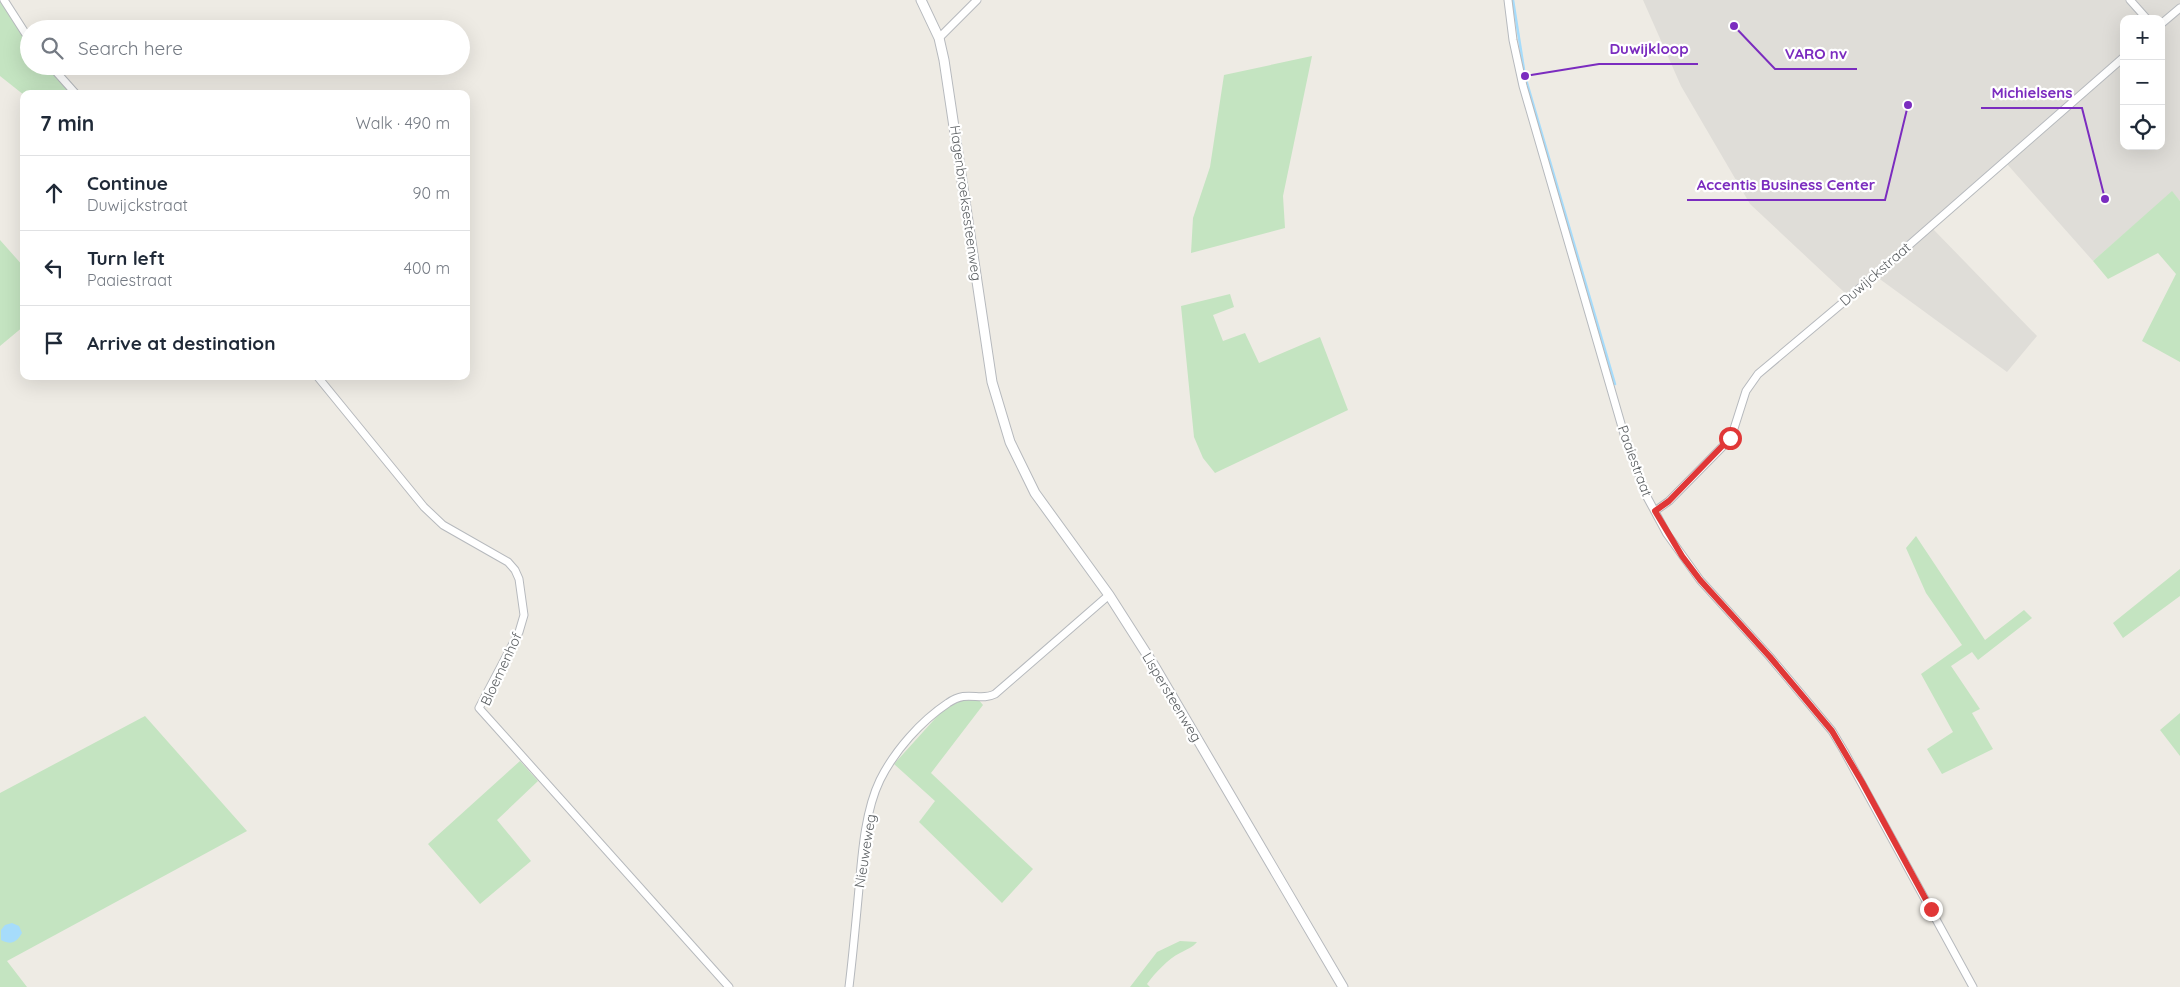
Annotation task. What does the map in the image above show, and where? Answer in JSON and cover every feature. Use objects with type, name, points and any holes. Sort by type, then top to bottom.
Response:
[{"type":"street","points":[[4,0],[20,26]]},
{"type":"street","name":"Hagenbroeksesteenweg","points":[[921,0],[939,38],[955,126],[992,382],[1000,410]]},
{"type":"street","points":[[939,38],[977,0]]},
{"type":"street","name":"Paaiestraat","points":[[1508,0],[1513,40],[1525,95],[1631,456],[1655,511],[1682,556],[1700,580],[1770,657],[1836,738],[1862,782],[1973,987]]},
{"type":"street","points":[[2130,0],[2143,15]]},
{"type":"street","points":[[2165,21],[2180,8]]},
{"type":"street","name":"Duwijckstraat","points":[[1655,511],[1669,501],[1730,438],[1746,391],[1758,374],[1852,295],[2121,60]]},
{"type":"street","points":[[59,75],[72,90]]},
{"type":"street","name":"Bloemenhof","points":[[320,380],[424,507],[443,524],[498,555],[515,570],[522,590],[524,615],[519,632],[479,708],[729,987]]},
{"type":"street","name":"Lispersteenweg","points":[[1000,410],[1010,442],[1035,493],[1109,595],[1155,667],[1343,987]]},
{"type":"street","name":"Nieuweweg","points":[[850,987],[861,862],[867,822],[880,780],[896,753],[921,726],[948,702],[971,694],[988,698],[995,694],[1109,595]]},
{"type":"shaded area","points":[[1643,0],[2180,0],[2180,201],[2172,192],[2093,261],[2007,164],[1933,229],[2037,336],[2007,372],[1877,277],[1855,297],[1844,292],[1750,204],[1681,86]]},
{"type":"green space","points":[[0,0],[20,31],[20,75],[56,75],[69,90],[20,90],[20,92],[0,76]]},
{"type":"green space","points":[[1312,56],[1283,196],[1285,228],[1191,253],[1193,218],[1210,167],[1224,75]]},
{"type":"green space","points":[[2172,191],[2180,201],[2180,362],[2142,341],[2176,274],[2158,253],[2108,279],[2093,261]]},
{"type":"green space","points":[[0,240],[20,262],[20,329],[0,346]]},
{"type":"green space","points":[[1230,294],[1234,307],[1213,315],[1223,341],[1245,333],[1259,363],[1320,337],[1348,410],[1215,473],[1203,458],[1194,437],[1181,306]]},
{"type":"green space","points":[[1916,536],[1985,640],[2024,610],[2032,618],[1978,660],[1972,652],[1951,666],[1980,709],[1972,713],[1993,749],[1942,774],[1927,749],[1953,732],[1921,674],[1962,645],[1926,593],[1906,548]]},
{"type":"green space","points":[[2180,569],[2180,596],[2123,638],[2113,623]]},
{"type":"green space","points":[[967,697],[977,698],[983,705],[931,773],[1033,869],[1002,903],[919,822],[935,801],[894,764],[942,711]]},
{"type":"green space","points":[[2180,713],[2180,756],[2160,730]]},
{"type":"green space","points":[[145,716],[247,831],[7,961],[27,987],[0,987],[0,793]]},
{"type":"green space","points":[[520,761],[538,781],[497,820],[531,861],[480,904],[428,844]]},
{"type":"green space","points":[[1180,941],[1197,942],[1162,967],[1147,984],[1150,987],[1130,987],[1157,952]]},
{"type":"water","points":[[12,923],[19,926],[22,933],[13,942],[1,940],[1,930],[5,925]]},
{"type":"waterway","points":[[1513,0],[1525,76],[1615,384]]},
{"type":"place","name":"VARO nv","points":[[1734,26]]},
{"type":"place","name":"Duwijkloop","points":[[1525,76]]},
{"type":"place","name":"Accentis Business Center","points":[[1908,105]]},
{"type":"place","name":"Michielsens","points":[[2105,199]]},
{"type":"route","points":[[1730,438],[1669,501],[1655,511],[1667,534],[1700,580],[1770,657],[1832,731],[1931,909]]}]
